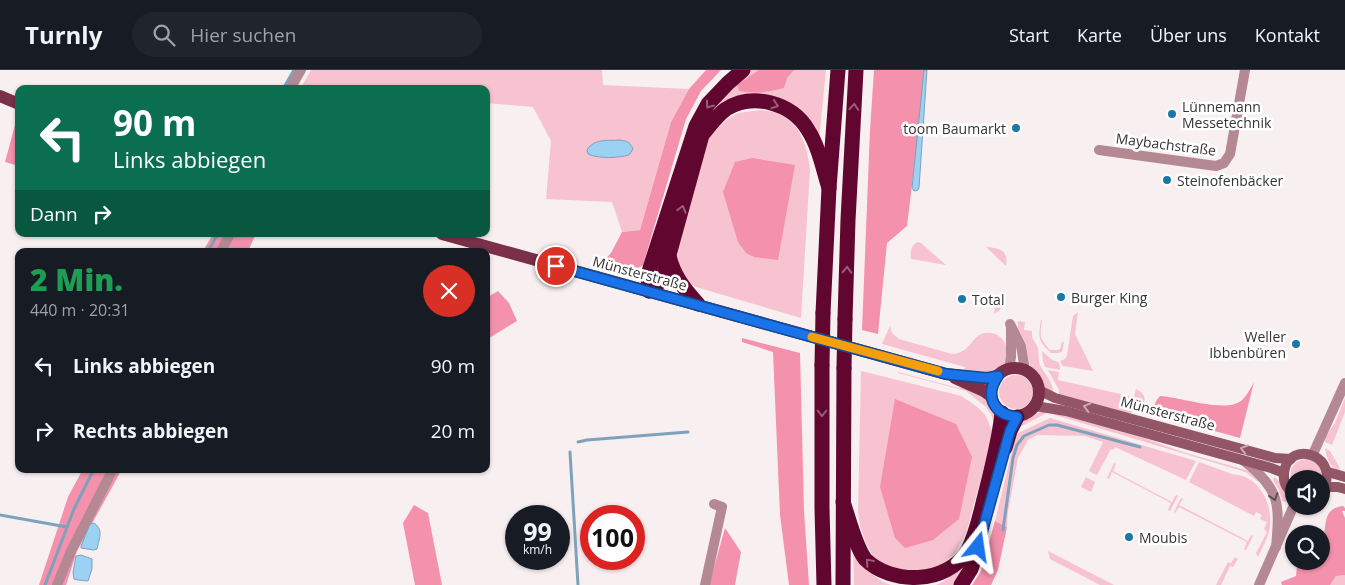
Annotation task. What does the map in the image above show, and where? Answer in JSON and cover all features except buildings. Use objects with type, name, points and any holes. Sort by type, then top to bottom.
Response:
[{"type":"highway","points":[[649,291],[648,278],[650,268],[696,126],[708,104],[743,70]]},
{"type":"highway","points":[[824,585],[822,508],[823,313],[829,188],[838,70]]},
{"type":"highway","points":[[843,585],[845,318],[856,70]]},
{"type":"highway","points":[[649,291],[661,281],[664,273],[702,135],[717,116],[728,108],[743,102],[763,101],[780,105],[794,114],[808,129],[817,148],[829,188]]},
{"type":"highway","points":[[669,256],[671,266],[680,282],[698,304]]},
{"type":"highway","points":[[843,502],[865,558],[880,574],[894,580],[910,583],[932,580],[952,569],[967,551],[976,530],[993,465],[1002,413]]},
{"type":"highway","points":[[961,585],[971,569],[1010,431],[1017,417]]},
{"type":"main road","points":[[0,96],[15,102]]},
{"type":"main road","name":"Münsterstraße","points":[[453,237],[946,374],[991,396]]},
{"type":"main road","points":[[1017,368],[1025,370],[1035,378],[1038,384],[1039,399],[1030,412],[1024,415],[1017,417],[1002,413],[993,402],[991,396],[991,388],[994,382],[1003,371],[1017,368]]},
{"type":"main road","name":"Münsterstraße","points":[[946,374],[987,378],[998,376]]},
{"type":"main road","name":"Münsterstraße","points":[[1039,390],[1055,398],[1275,458],[1291,459],[1301,454],[1313,454]]},
{"type":"main road","name":"Münsterstraße","points":[[1035,406],[1066,411],[1284,473]]},
{"type":"main road","points":[[1313,454],[1323,461],[1327,470]]},
{"type":"main road","points":[[1285,482],[1284,473],[1291,459]]},
{"type":"main road","points":[[1330,473],[1345,477]]},
{"type":"main road","points":[[1330,488],[1338,487],[1345,489]]},
{"type":"street","points":[[292,85],[301,70]]},
{"type":"street","name":"Maybachstraße","points":[[1099,150],[1216,166],[1224,163],[1230,154],[1245,70]]},
{"type":"street","points":[[1009,369],[1011,357],[1010,324],[1021,346],[1025,370]]},
{"type":"street","points":[[1313,454],[1345,383]]},
{"type":"street","name":"Münsterstraße","points":[[1244,461],[1265,479],[1273,491],[1277,505],[1276,547]]},
{"type":"street","points":[[57,585],[111,473]]},
{"type":"street","points":[[705,585],[722,507],[714,504]]},
{"type":"street","points":[[1259,585],[1290,515]]},
{"type":"shaded area","points":[[311,70],[602,70],[603,85],[689,89],[671,122],[640,230],[622,232],[612,202],[546,199],[551,141],[533,107],[490,103],[490,85],[302,85]]},
{"type":"shaded area","points":[[706,70],[721,70],[701,91],[686,119],[643,265],[634,271],[619,270],[600,265],[611,253],[622,232],[640,230],[671,122],[689,89]]},
{"type":"shaded area","points":[[750,70],[826,70],[819,140],[785,100],[706,115]]},
{"type":"shaded area","points":[[759,70],[794,70],[787,78],[784,88],[762,92],[739,91],[737,85]]},
{"type":"shaded area","points":[[874,70],[926,70],[907,226],[887,243],[878,334],[862,330]]},
{"type":"shaded area","points":[[761,110],[783,116],[791,122],[798,130],[806,148],[810,170],[801,318],[696,287],[687,282],[680,274],[675,249],[708,139],[726,120],[738,113]]},
{"type":"shaded area","points":[[15,125],[15,165],[5,162]]},
{"type":"shaded area","points":[[752,158],[795,165],[778,260],[754,257],[746,253],[738,242],[723,192],[735,162]]},
{"type":"shaded area","points":[[211,237],[255,237],[249,248],[205,248]]},
{"type":"shaded area","points":[[917,242],[921,243],[946,265],[911,259],[911,249]]},
{"type":"shaded area","points":[[986,247],[1002,251],[1006,256],[1006,266]]},
{"type":"shaded area","points":[[498,291],[509,303],[517,321],[490,338],[490,296]]},
{"type":"shaded area","points":[[996,294],[1002,302],[1000,310],[994,314],[995,307],[987,305],[988,300],[995,301]]},
{"type":"shaded area","points":[[1078,312],[1075,334],[1093,371],[1063,366],[1060,361],[1065,359],[1067,355],[1073,316]]},
{"type":"shaded area","points":[[1041,320],[1041,336],[1044,342],[1050,350],[1058,350],[1062,342],[1064,342],[1062,352],[1051,353],[1041,342],[1039,331]]},
{"type":"shaded area","points":[[1018,321],[1025,322],[1024,330],[1032,331],[1032,337],[1038,349],[1040,365],[1050,382],[1053,393],[1044,387],[1041,379],[1030,365],[1026,344],[1018,328]]},
{"type":"shaded area","points":[[890,326],[892,333],[899,339],[952,354],[964,350],[979,335],[991,333],[998,335],[1003,340],[1006,345],[1007,358],[1001,369],[995,373],[983,374],[964,370],[965,367],[882,344]]},
{"type":"shaded area","points":[[742,338],[800,353],[804,511],[809,585],[789,585],[780,515],[773,352],[742,342]]},
{"type":"shaded area","points":[[1042,351],[1052,360],[1058,362],[1060,370],[1045,367]]},
{"type":"shaded area","points":[[1048,370],[1059,372],[1058,380],[1134,397],[1136,389],[1144,396],[1145,401],[1135,411],[1123,413],[1059,395],[1059,390]]},
{"type":"shaded area","points":[[861,371],[961,396],[983,412],[992,430],[990,446],[966,533],[955,553],[937,568],[902,574],[875,560],[866,543],[860,526],[858,511]]},
{"type":"shaded area","points":[[898,372],[979,393],[990,402],[997,413],[994,423],[986,407],[966,391]]},
{"type":"shaded area","points":[[1016,375],[1023,376],[1028,380],[1032,385],[1032,399],[1028,404],[1023,408],[1016,409],[1009,408],[1004,404],[1000,399],[999,392],[1000,385],[1004,380],[1009,376]]},
{"type":"shaded area","points":[[1254,382],[1240,438],[1153,414],[1155,404],[1160,396],[1214,405],[1234,404],[1243,399]]},
{"type":"shaded area","points":[[1345,398],[1345,412],[1332,445],[1325,442],[1326,436],[1335,423]]},
{"type":"shaded area","points":[[895,399],[956,424],[972,457],[959,519],[933,540],[905,548],[895,538],[880,487]]},
{"type":"shaded area","points":[[1041,412],[1047,413],[1016,429],[1026,418]]},
{"type":"shaded area","points":[[1055,413],[1133,434],[1183,452],[1242,469],[1248,471],[1260,481],[1242,471],[1055,415]]},
{"type":"shaded area","points":[[1050,418],[1196,461],[1186,480],[1115,447],[1113,450],[1111,449],[1097,475],[1089,471],[1103,442],[1084,436],[1037,435],[1028,440],[1018,458],[1007,527],[995,521],[1012,451],[1009,447],[1016,434]]},
{"type":"shaded area","points":[[1325,448],[1330,451],[1340,472],[1330,463]]},
{"type":"shaded area","points":[[1301,460],[1312,461],[1318,465],[1321,470],[1292,470],[1294,465]]},
{"type":"shaded area","points":[[1199,462],[1243,476],[1257,485],[1262,491],[1269,506],[1270,523],[1267,538],[1258,557],[1256,553],[1267,532],[1264,529],[1267,522],[1260,519],[1262,515],[1256,512],[1254,516],[1189,482]]},
{"type":"shaded area","points":[[1114,463],[1116,464],[1113,471],[1172,502],[1176,495],[1178,496],[1170,511],[1168,510],[1171,503],[1112,472],[1109,479],[1107,478]]},
{"type":"shaded area","points":[[81,473],[120,473],[77,551],[66,585],[39,585],[68,497]]},
{"type":"shaded area","points":[[1086,477],[1095,482],[1091,492],[1081,487]]},
{"type":"shaded area","points":[[1274,477],[1284,488],[1285,502],[1282,501],[1279,490],[1273,480]]},
{"type":"shaded area","points":[[1181,498],[1183,499],[1179,505],[1248,541],[1251,535],[1253,536],[1246,550],[1244,549],[1247,542],[1179,507],[1175,513]]},
{"type":"shaded area","points":[[414,505],[428,513],[442,585],[415,585],[403,523]]},
{"type":"shaded area","points":[[1343,506],[1345,508],[1345,511],[1342,511],[1345,518],[1345,575],[1336,576],[1330,585],[1282,585],[1281,582],[1296,576],[1297,570],[1330,570],[1330,525],[1325,525],[1330,512],[1337,507]]},
{"type":"shaded area","points":[[995,521],[1007,527],[998,570],[991,585],[972,585],[981,571]]},
{"type":"shaded area","points":[[725,528],[741,552],[735,585],[709,585]]},
{"type":"shaded area","points":[[853,551],[869,571],[891,585],[854,585]]},
{"type":"shaded area","points":[[1048,551],[1114,585],[1100,585],[1050,559]]},
{"type":"shaded area","points":[[971,554],[956,585],[936,585],[952,576]]},
{"type":"shaded area","points":[[1235,557],[1238,559],[1233,567],[1230,566],[1221,585],[1216,585],[1228,562],[1231,563]]},
{"type":"shaded area","points":[[1345,575],[1345,585],[1330,585],[1336,576]]},
{"type":"water","points":[[924,70],[927,70],[919,188],[914,191],[912,188]]},
{"type":"water","points":[[620,140],[628,142],[632,147],[633,149],[629,155],[608,158],[588,154],[587,150],[590,146],[597,142]]},
{"type":"water","points":[[94,523],[100,532],[97,549],[81,548],[90,524]]},
{"type":"water","points":[[81,555],[92,559],[92,569],[88,581],[74,579],[73,572],[76,556]]},
{"type":"waterway","points":[[285,85],[294,70]]},
{"type":"waterway","points":[[210,248],[216,237]]},
{"type":"waterway","points":[[1003,530],[1013,458],[1017,445],[1024,436],[1049,425],[1057,425],[1140,447]]},
{"type":"waterway","points":[[578,442],[688,432]]},
{"type":"waterway","points":[[570,452],[578,585]]},
{"type":"waterway","points":[[45,585],[74,509],[92,473]]},
{"type":"waterway","points":[[0,515],[67,527]]},
{"type":"slow traffic","points":[[812,337],[938,371]]},
{"type":"place","name":"Lünnemann Messetechnik","points":[[1172,114]]},
{"type":"place","name":"toom Baumarkt","points":[[1016,128]]},
{"type":"place","name":"Steinofenbäcker","points":[[1167,180]]},
{"type":"place","name":"Burger King","points":[[1061,297]]},
{"type":"place","name":"Total","points":[[962,299]]},
{"type":"place","name":"Weller Ibbenbüren","points":[[1296,344]]},
{"type":"place","name":"Moubis","points":[[1129,537]]},
{"type":"route","points":[[556,266],[946,374],[987,378],[998,376],[991,388],[993,402],[1002,413],[1017,417],[1010,431],[978,547]]}]
